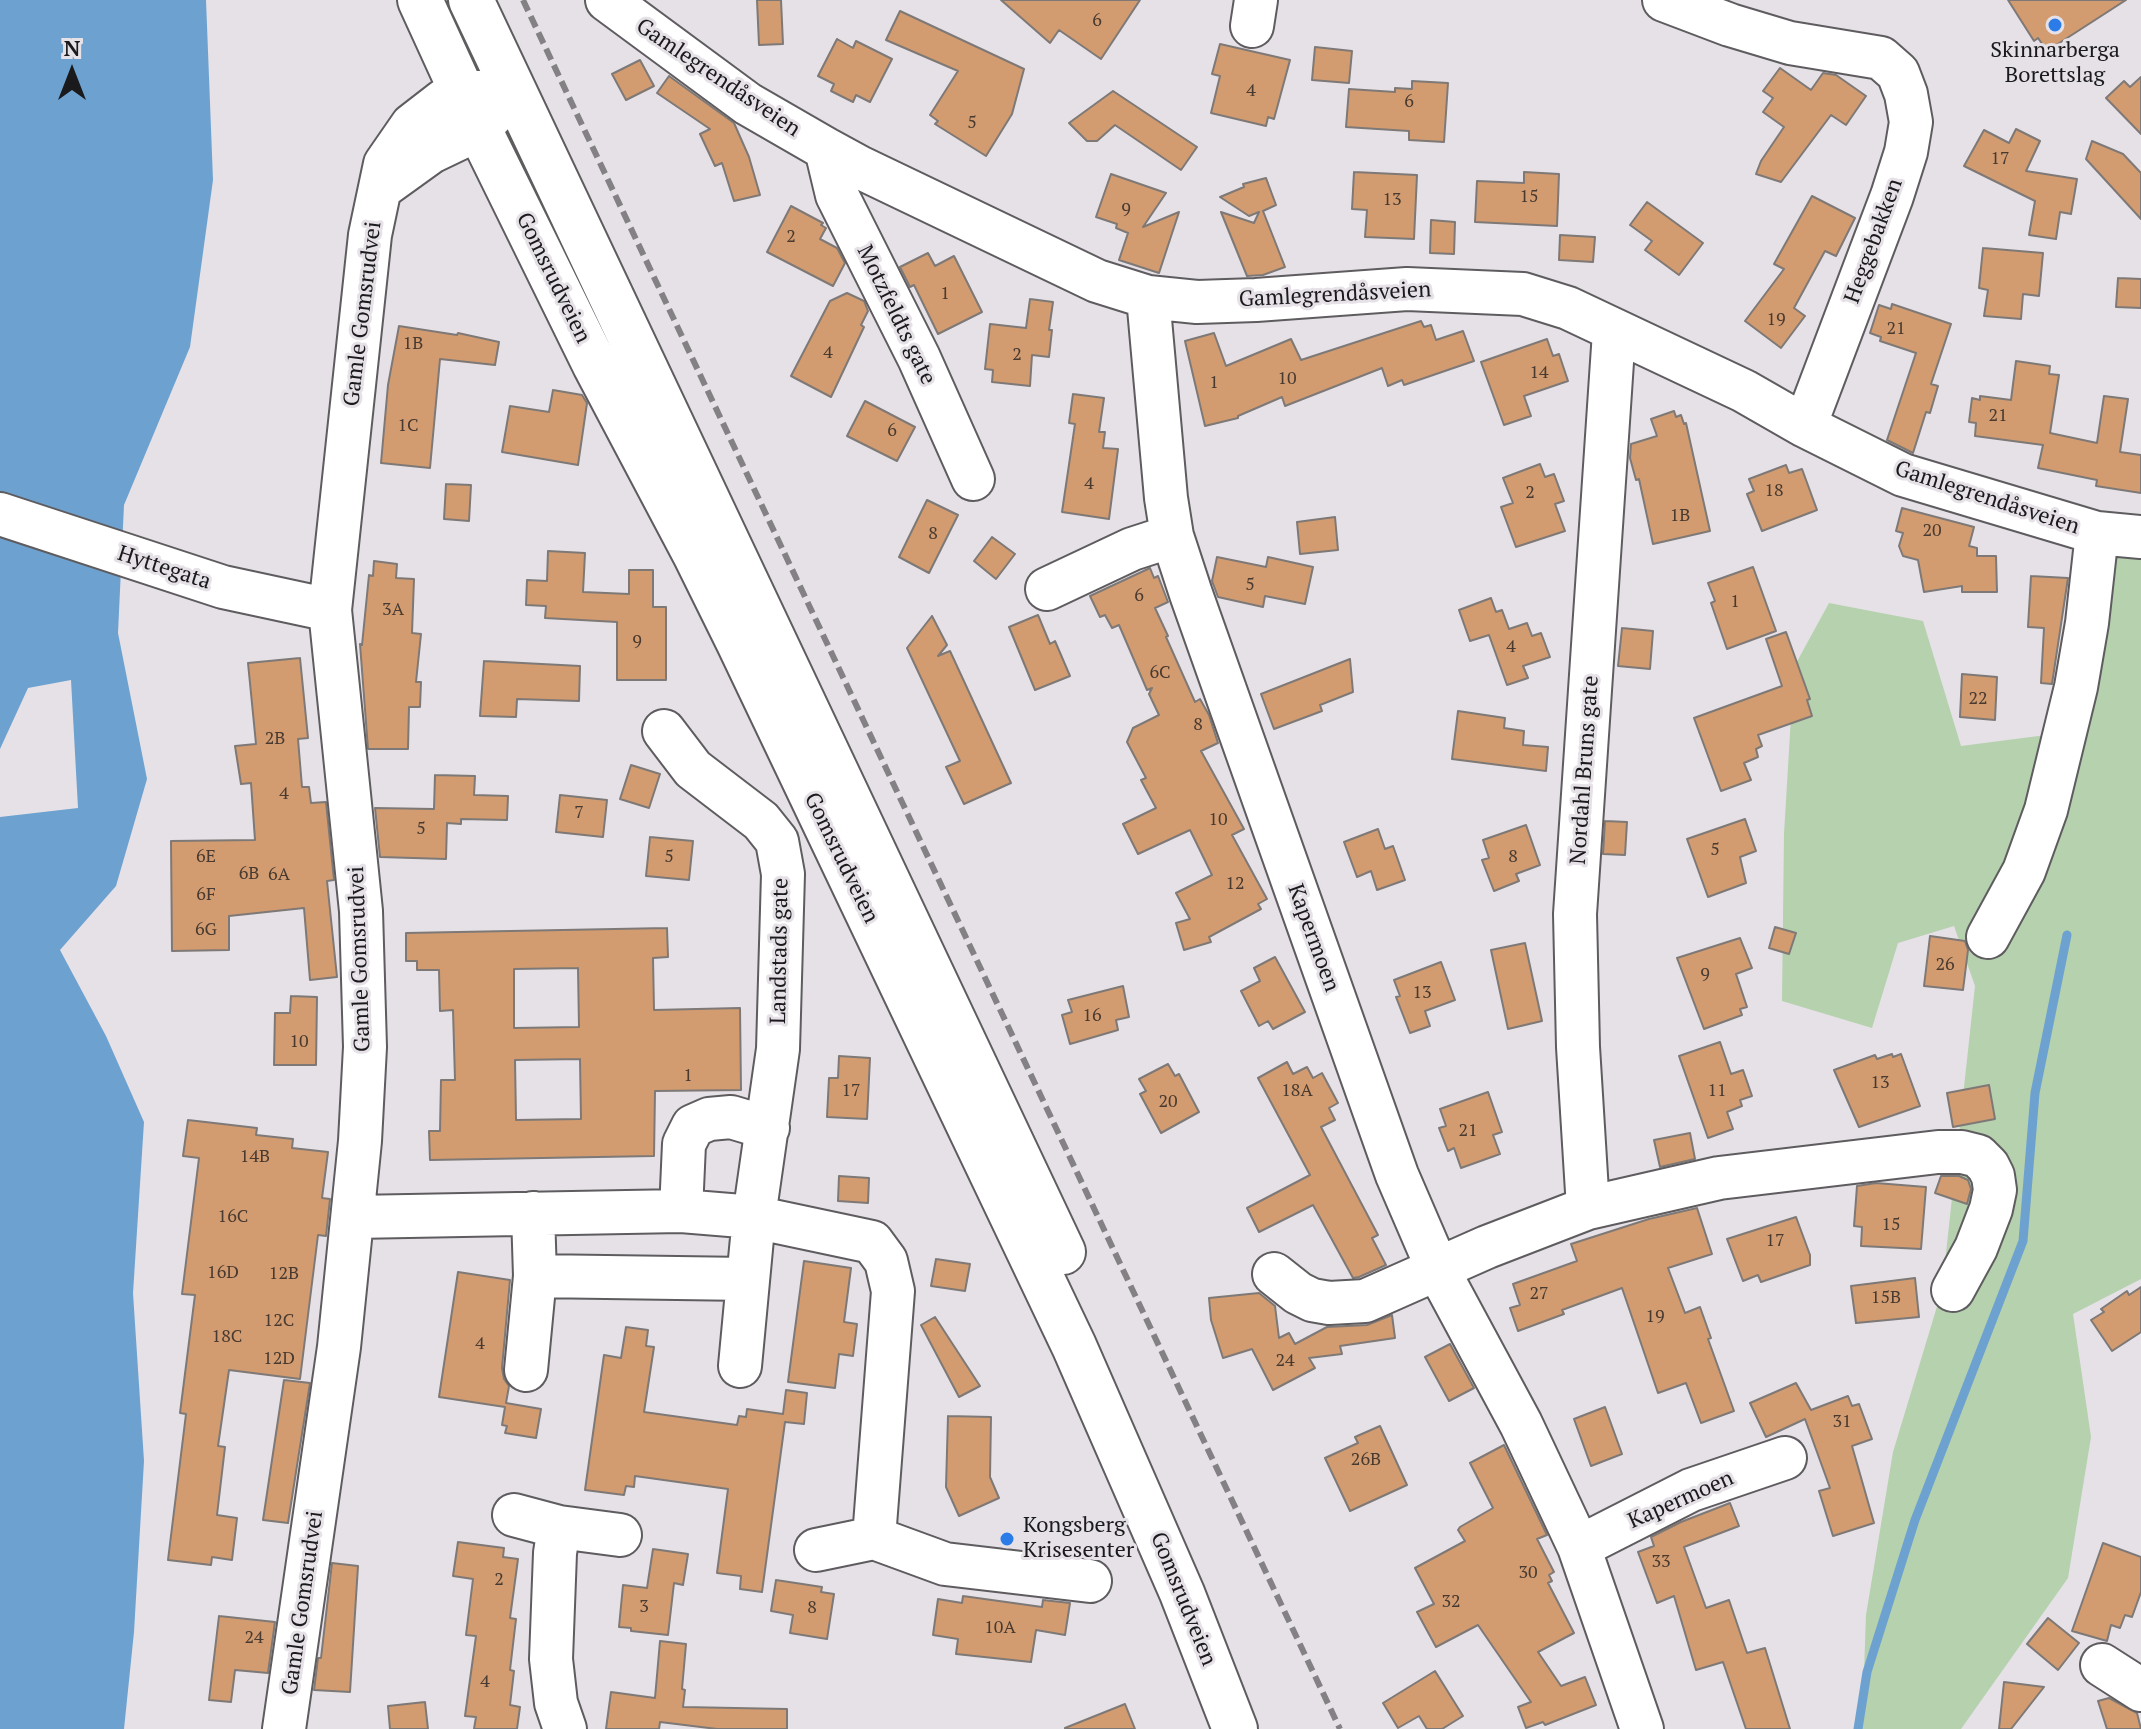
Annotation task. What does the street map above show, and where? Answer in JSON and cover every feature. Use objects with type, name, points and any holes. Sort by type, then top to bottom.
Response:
[{"type":"main road","name":"Gomsrudveien","points":[[420,0],[595,365],[733,631],[1074,1346],[1176,1578],[1235,1729]]},
{"type":"main road","name":"Gomsrudveien","points":[[471,0],[1102,1334],[1210,1582],[1266,1729]]},
{"type":"street","name":"Heggebakken","points":[[1664,0],[1790,43],[1894,46],[1911,122],[1906,152],[1805,426]]},
{"type":"street","name":"Gamlegrendåsveien","points":[[616,3],[748,104],[859,167],[1097,281],[1148,297],[1197,302],[1407,289],[1523,294],[1568,308],[1744,391],[1805,426],[1903,475],[2097,533],[2141,537]]},
{"type":"street","points":[[471,111],[514,92]]},
{"type":"street","name":"Gamle Gomsrudvei","points":[[284,1729],[324,1456],[354,1217],[365,1047],[361,911],[330,610],[370,235],[385,164],[412,125],[443,101],[471,111]]},
{"type":"street","name":"Motzfeldts gate","points":[[826,149],[837,195],[919,358],[973,479]]},
{"type":"street","name":"Kapermoen","points":[[1148,297],[1172,536],[1392,1161],[1438,1270],[1521,1424],[1579,1547],[1642,1729]]},
{"type":"street","name":"Nordahl Bruns gate","points":[[1588,1208],[1578,1047],[1575,914],[1614,332]]},
{"type":"street","name":"Hyttegata","points":[[0,514],[223,587],[330,610]]},
{"type":"street","points":[[1988,937],[2024,871],[2046,810],[2076,687],[2097,533]]},
{"type":"street","points":[[1047,589],[1132,549],[1172,536]]},
{"type":"street","name":"Landstads gate","points":[[664,731],[693,769],[750,811],[777,841],[783,874],[778,1049],[754,1217],[740,1366]]},
{"type":"street","points":[[681,1211],[684,1144],[693,1126],[709,1119],[731,1117],[768,1128]]},
{"type":"street","points":[[1274,1274],[1298,1293],[1329,1303],[1365,1301],[1487,1247],[1588,1208],[1719,1178],[1938,1152],[1962,1152],[1978,1156],[1988,1166],[1995,1190],[1976,1248],[1953,1290]]},
{"type":"street","points":[[354,1217],[681,1211],[754,1217],[872,1242],[886,1261],[893,1291],[874,1538]]},
{"type":"street","points":[[526,1370],[535,1276],[533,1213]]},
{"type":"street","points":[[535,1276],[748,1279]]},
{"type":"street","name":"Kapermoen","points":[[1579,1547],[1691,1490],[1785,1458]]},
{"type":"street","points":[[514,1515],[559,1527],[620,1535]]},
{"type":"street","points":[[559,1527],[555,1553],[551,1659],[556,1703],[565,1729]]},
{"type":"street","points":[[816,1550],[874,1538],[945,1564],[1090,1581]]},
{"type":"street","points":[[2102,1665],[2141,1690]]},
{"type":"green space","points":[[2141,541],[2141,1279],[2073,1314],[2091,1437],[2068,1578],[1961,1729],[1862,1729],[1866,1615],[1893,1452],[1942,1290],[1975,986],[1954,926],[1898,943],[1872,1028],[1782,1001],[1784,834],[1794,667],[1829,603],[1923,621],[1961,746],[2054,734],[2095,567]]},
{"type":"water","points":[[0,0],[206,0],[213,180],[190,347],[124,505],[118,633],[147,779],[116,886],[60,950],[106,1036],[144,1122],[133,1293],[144,1461],[134,1632],[124,1729],[0,1729],[0,817],[78,808],[71,680],[28,688],[0,749]]},
{"type":"building","points":[[757,0],[781,0],[783,44],[759,45]]},
{"type":"building","points":[[1001,0],[1140,0],[1101,59],[1059,30],[1050,43]]},
{"type":"building","name":"Skinnarberga Borettslag","points":[[2008,0],[2126,0],[2047,51],[2038,38],[2034,41]]},
{"type":"building","points":[[900,11],[1024,69],[1012,114],[986,156],[935,124],[938,121],[930,115],[958,71],[886,40]]},
{"type":"building","points":[[837,39],[853,48],[856,41],[892,59],[870,102],[856,95],[853,102],[831,91],[834,84],[818,76]]},
{"type":"building","points":[[1220,44],[1290,60],[1274,119],[1268,117],[1266,126],[1211,113],[1220,76],[1212,74]]},
{"type":"building","points":[[1315,47],[1352,51],[1349,83],[1312,80]]},
{"type":"building","points":[[640,60],[654,86],[626,100],[612,74]]},
{"type":"building","points":[[1780,68],[1811,90],[1823,73],[1836,75],[1866,96],[1846,125],[1831,115],[1781,182],[1756,174],[1784,127],[1763,112],[1773,98],[1763,91]]},
{"type":"building","points":[[669,76],[734,123],[749,157],[760,195],[734,201],[722,163],[715,166],[700,134],[710,129],[657,93]]},
{"type":"building","points":[[2141,77],[2141,134],[2106,98],[2124,81],[2130,87]]},
{"type":"building","points":[[1412,81],[1448,83],[1444,142],[1409,140],[1409,131],[1346,127],[1349,89],[1395,92],[1395,88],[1412,89]]},
{"type":"building","points":[[1113,91],[1197,147],[1181,170],[1115,125],[1097,141],[1087,141],[1069,123]]},
{"type":"building","points":[[2016,129],[2040,141],[2026,171],[2077,179],[2071,214],[2060,212],[2056,239],[2029,235],[2035,201],[1964,166],[1984,130],[2009,143]]},
{"type":"building","points":[[2092,141],[2123,154],[2141,173],[2141,219],[2086,159]]},
{"type":"building","points":[[1354,172],[1417,175],[1414,239],[1365,237],[1367,210],[1352,209]]},
{"type":"building","points":[[1524,172],[1559,174],[1557,226],[1475,222],[1477,181],[1524,183]]},
{"type":"building","points":[[1111,174],[1166,193],[1143,227],[1179,212],[1159,273],[1119,260],[1128,233],[1116,228],[1117,224],[1096,217]]},
{"type":"building","points":[[1266,178],[1276,205],[1263,211],[1285,267],[1263,275],[1247,276],[1221,212],[1254,223],[1259,212],[1249,216],[1220,197],[1244,187],[1243,184]]},
{"type":"building","points":[[1812,196],[1855,218],[1836,256],[1825,251],[1794,308],[1805,316],[1781,348],[1745,321],[1784,269],[1774,264]]},
{"type":"building","points":[[1647,202],[1703,243],[1679,275],[1645,250],[1652,241],[1630,225]]},
{"type":"building","points":[[791,206],[823,223],[821,225],[826,228],[820,239],[837,248],[845,263],[833,286],[767,252]]},
{"type":"building","points":[[1431,220],[1455,222],[1454,254],[1430,253]]},
{"type":"building","points":[[1560,235],[1595,237],[1593,262],[1559,260]]},
{"type":"building","points":[[1983,248],[2043,253],[2039,296],[2023,294],[2021,319],[1984,316],[1988,290],[1979,288]]},
{"type":"building","points":[[928,253],[935,266],[954,256],[982,312],[938,334],[914,285],[910,287],[900,267]]},
{"type":"building","points":[[2118,278],[2141,279],[2141,308],[2116,307]]},
{"type":"building","points":[[847,293],[864,301],[868,311],[861,325],[864,327],[831,397],[791,376],[830,301]]},
{"type":"building","points":[[1030,299],[1053,302],[1049,357],[1032,355],[1030,386],[992,382],[993,370],[985,369],[990,324],[1026,328]]},
{"type":"building","points":[[1892,304],[1951,324],[1931,384],[1938,386],[1913,453],[1887,440],[1916,353],[1880,341],[1881,337],[1870,333],[1879,305],[1891,309]]},
{"type":"building","points":[[1421,321],[1424,327],[1431,325],[1436,340],[1463,331],[1474,361],[1404,385],[1402,380],[1388,386],[1382,368],[1285,406],[1282,397],[1238,418],[1205,426],[1185,341],[1214,333],[1226,366],[1291,339],[1301,360]]},
{"type":"building","points":[[399,326],[458,333],[499,342],[495,365],[440,359],[430,468],[381,463],[388,385]]},
{"type":"building","points":[[1547,339],[1553,356],[1559,354],[1568,381],[1524,396],[1531,416],[1504,425],[1481,362]]},
{"type":"building","points":[[2016,361],[2050,366],[2049,374],[2059,375],[2050,433],[2097,443],[2104,396],[2128,399],[2120,452],[2141,455],[2141,493],[2096,486],[2097,480],[2038,468],[2043,445],[1975,436],[1976,423],[1969,422],[1972,398],[1980,400],[1980,396],[2011,400]]},
{"type":"building","points":[[553,390],[582,395],[587,403],[578,465],[502,452],[510,406],[549,412]]},
{"type":"building","points":[[1073,394],[1104,398],[1099,432],[1105,432],[1103,448],[1118,449],[1109,519],[1062,512],[1075,424],[1069,423]]},
{"type":"building","points":[[865,401],[915,427],[897,461],[847,436]]},
{"type":"building","points":[[1674,411],[1676,417],[1681,415],[1686,423],[1710,531],[1653,544],[1639,479],[1636,480],[1630,458],[1631,444],[1657,436],[1651,419]]},
{"type":"building","points":[[1540,464],[1545,477],[1554,474],[1564,501],[1555,504],[1565,531],[1516,547],[1501,507],[1513,503],[1503,478]]},
{"type":"building","points":[[1786,465],[1789,473],[1802,469],[1817,510],[1762,531],[1747,494],[1754,491],[1749,479]]},
{"type":"building","points":[[446,484],[471,485],[469,521],[444,519]]},
{"type":"building","points":[[927,500],[958,515],[929,573],[899,557]]},
{"type":"building","points":[[1902,508],[1974,527],[1969,546],[1977,548],[1977,556],[1996,556],[1997,592],[1962,592],[1962,586],[1924,592],[1918,560],[1903,556],[1899,546],[1903,533],[1896,531]]},
{"type":"building","points":[[1335,517],[1338,550],[1300,554],[1297,522]]},
{"type":"building","points":[[992,537],[1015,554],[996,579],[974,561]]},
{"type":"building","points":[[548,551],[585,553],[583,592],[629,594],[629,570],[653,570],[653,607],[666,607],[666,680],[617,680],[617,622],[545,618],[546,606],[526,605],[527,580],[547,581]]},
{"type":"building","points":[[1217,557],[1266,567],[1268,557],[1313,567],[1305,604],[1265,596],[1263,607],[1218,597],[1212,581]]},
{"type":"building","points":[[374,561],[397,564],[396,578],[414,579],[412,633],[421,634],[416,682],[421,682],[420,707],[409,707],[408,749],[368,749],[360,644],[369,575],[373,576]]},
{"type":"building","points":[[1753,567],[1776,631],[1727,649],[1711,603],[1715,601],[1708,583]]},
{"type":"building","points":[[1150,568],[1154,578],[1158,576],[1168,602],[1155,608],[1166,637],[1195,702],[1200,699],[1209,715],[1218,743],[1201,751],[1244,829],[1232,835],[1267,899],[1258,904],[1261,909],[1209,937],[1211,942],[1184,950],[1176,923],[1190,919],[1176,893],[1212,875],[1190,830],[1138,854],[1123,824],[1156,808],[1141,780],[1146,778],[1127,742],[1133,728],[1159,715],[1149,694],[1152,688],[1147,690],[1119,625],[1112,628],[1105,615],[1100,617],[1090,596]]},
{"type":"building","points":[[2031,576],[2068,578],[2052,684],[2041,683],[2044,628],[2028,627]]},
{"type":"building","points":[[1491,598],[1496,612],[1502,610],[1509,629],[1527,623],[1532,636],[1541,633],[1550,657],[1523,666],[1528,678],[1507,685],[1489,635],[1470,641],[1459,610]]},
{"type":"building","points":[[1038,615],[1050,644],[1055,641],[1070,676],[1035,690],[1009,627]]},
{"type":"building","points":[[932,616],[947,645],[938,656],[950,651],[1011,783],[964,804],[946,767],[960,761],[907,648]]},
{"type":"building","points":[[1622,628],[1653,631],[1650,669],[1618,666]]},
{"type":"building","points":[[1786,632],[1810,699],[1807,700],[1812,716],[1758,735],[1762,746],[1756,749],[1758,757],[1744,763],[1751,780],[1721,791],[1694,718],[1782,686],[1766,639]]},
{"type":"building","points":[[300,658],[308,738],[298,739],[302,787],[309,787],[311,803],[326,802],[334,880],[327,881],[337,977],[310,980],[304,908],[229,916],[229,950],[172,951],[171,841],[255,840],[251,783],[241,784],[235,746],[256,744],[248,663]]},
{"type":"building","points":[[1350,659],[1353,692],[1320,705],[1322,711],[1274,729],[1261,694]]},
{"type":"building","points":[[484,661],[580,666],[579,701],[517,699],[516,717],[480,716]]},
{"type":"building","points":[[1962,674],[1997,677],[1995,720],[1960,717]]},
{"type":"building","points":[[1458,711],[1505,718],[1504,728],[1524,731],[1523,745],[1548,747],[1546,771],[1452,759]]},
{"type":"building","points":[[631,765],[660,774],[649,808],[620,799]]},
{"type":"building","points":[[435,775],[475,776],[474,795],[508,796],[507,820],[461,819],[461,824],[447,823],[446,859],[380,857],[375,808],[434,809]]},
{"type":"building","points":[[560,795],[607,800],[603,837],[556,832]]},
{"type":"building","points":[[1745,819],[1756,851],[1740,857],[1746,883],[1708,897],[1687,839]]},
{"type":"building","points":[[1605,821],[1627,822],[1625,855],[1603,854]]},
{"type":"building","points":[[1526,825],[1540,865],[1516,874],[1519,881],[1494,891],[1482,860],[1489,858],[1483,840]]},
{"type":"building","points":[[1378,829],[1385,849],[1393,846],[1405,880],[1377,890],[1371,871],[1357,877],[1344,842]]},
{"type":"building","points":[[650,837],[693,841],[689,880],[646,876]]},
{"type":"building","points":[[1775,927],[1796,933],[1789,954],[1769,948]]},
{"type":"building","points":[[667,928],[668,957],[653,958],[654,1010],[740,1008],[741,1090],[655,1091],[654,1156],[430,1160],[429,1131],[440,1131],[441,1080],[455,1080],[453,1010],[440,1011],[439,970],[417,970],[417,961],[406,961],[406,933]],"holes":[[[578,968],[579,1027],[514,1028],[514,969]],[[580,1059],[581,1119],[516,1120],[515,1060]]]},
{"type":"building","points":[[1930,936],[1965,941],[1968,950],[1963,990],[1924,986]]},
{"type":"building","points":[[1740,938],[1752,968],[1736,974],[1747,1007],[1740,1009],[1742,1015],[1704,1029],[1677,958]]},
{"type":"building","points":[[1525,943],[1542,1021],[1508,1029],[1491,950]]},
{"type":"building","points":[[1275,957],[1305,1012],[1273,1029],[1268,1021],[1259,1026],[1241,991],[1260,981],[1254,968]]},
{"type":"building","points":[[1441,962],[1455,1000],[1425,1011],[1430,1026],[1410,1033],[1396,997],[1400,996],[1394,980]]},
{"type":"building","points":[[1123,986],[1129,1017],[1116,1020],[1118,1030],[1070,1044],[1062,1015],[1072,1012],[1068,1000]]},
{"type":"building","points":[[291,996],[317,997],[316,1065],[274,1065],[275,1013],[290,1013]]},
{"type":"building","points":[[1720,1042],[1731,1074],[1743,1070],[1752,1096],[1740,1100],[1742,1106],[1727,1112],[1733,1129],[1708,1138],[1679,1056]]},
{"type":"building","points":[[1892,1054],[1893,1057],[1901,1054],[1920,1106],[1859,1127],[1834,1070],[1875,1055],[1877,1059]]},
{"type":"building","points":[[839,1056],[870,1058],[867,1119],[827,1117],[829,1078],[838,1078]]},
{"type":"building","points":[[1287,1062],[1293,1074],[1307,1067],[1313,1078],[1322,1073],[1338,1103],[1329,1108],[1335,1120],[1321,1127],[1378,1235],[1372,1238],[1386,1265],[1359,1277],[1353,1278],[1313,1205],[1259,1232],[1247,1208],[1310,1175],[1258,1078]]},
{"type":"building","points":[[1168,1064],[1175,1076],[1179,1074],[1199,1112],[1161,1133],[1140,1094],[1146,1091],[1139,1079]]},
{"type":"building","points":[[1989,1085],[1995,1119],[1953,1127],[1947,1093]]},
{"type":"building","points":[[1488,1092],[1502,1132],[1493,1135],[1500,1154],[1461,1168],[1454,1148],[1448,1151],[1439,1128],[1446,1126],[1440,1109]]},
{"type":"building","points":[[188,1120],[257,1128],[256,1135],[293,1139],[292,1148],[328,1152],[322,1198],[330,1199],[326,1236],[318,1235],[300,1379],[229,1370],[218,1446],[225,1447],[217,1515],[237,1518],[232,1560],[212,1557],[211,1565],[168,1560],[186,1414],[180,1413],[195,1295],[182,1294],[199,1158],[183,1156]]},
{"type":"building","points":[[1690,1133],[1695,1159],[1660,1167],[1654,1140]]},
{"type":"building","points":[[839,1176],[869,1178],[868,1203],[838,1201]]},
{"type":"building","points":[[1941,1176],[1959,1176],[1968,1180],[1971,1189],[1967,1204],[1935,1193]]},
{"type":"building","points":[[1876,1183],[1926,1187],[1921,1249],[1861,1246],[1862,1227],[1854,1226],[1857,1186]]},
{"type":"building","points":[[1697,1208],[1712,1254],[1668,1268],[1685,1313],[1700,1307],[1734,1411],[1701,1423],[1686,1383],[1658,1393],[1622,1288],[1562,1310],[1564,1314],[1518,1331],[1510,1308],[1520,1305],[1513,1284],[1577,1261],[1571,1244],[1649,1219]]},
{"type":"building","points":[[1796,1217],[1810,1255],[1810,1265],[1761,1282],[1758,1275],[1743,1281],[1727,1239]]},
{"type":"building","points":[[936,1259],[970,1264],[965,1291],[931,1286]]},
{"type":"building","points":[[804,1261],[851,1268],[844,1322],[857,1324],[853,1356],[839,1354],[835,1388],[788,1382]]},
{"type":"building","points":[[458,1272],[510,1280],[502,1368],[509,1386],[506,1403],[541,1409],[536,1438],[505,1433],[507,1426],[502,1425],[505,1407],[439,1397]]},
{"type":"building","points":[[1915,1278],[1919,1317],[1856,1323],[1851,1286]]},
{"type":"building","points":[[2141,1287],[2141,1332],[2112,1351],[2091,1320],[2127,1291],[2129,1295]]},
{"type":"building","points":[[1259,1293],[1275,1306],[1279,1338],[1289,1333],[1295,1344],[1327,1327],[1367,1325],[1392,1315],[1395,1338],[1340,1346],[1342,1354],[1309,1358],[1315,1368],[1273,1390],[1252,1349],[1223,1358],[1211,1320],[1209,1298]]},
{"type":"building","points":[[935,1317],[980,1386],[959,1397],[921,1325]]},
{"type":"building","points":[[626,1327],[648,1330],[646,1346],[654,1347],[644,1412],[737,1425],[739,1416],[746,1417],[747,1409],[783,1414],[786,1390],[807,1393],[804,1424],[785,1422],[762,1592],[740,1589],[741,1576],[717,1573],[728,1489],[635,1476],[634,1487],[626,1486],[624,1495],[585,1490],[604,1355],[621,1358]]},
{"type":"building","points":[[1450,1344],[1474,1388],[1449,1401],[1425,1357]]},
{"type":"building","points":[[284,1380],[310,1383],[288,1523],[263,1520]]},
{"type":"building","points":[[1796,1383],[1811,1410],[1848,1396],[1852,1406],[1859,1404],[1872,1439],[1852,1446],[1874,1523],[1833,1536],[1819,1491],[1830,1488],[1805,1419],[1766,1437],[1750,1403]]},
{"type":"building","points":[[1605,1407],[1622,1454],[1591,1466],[1574,1419]]},
{"type":"building","points":[[948,1416],[991,1417],[990,1477],[999,1498],[959,1516],[946,1487]]},
{"type":"building","points":[[1380,1426],[1407,1485],[1350,1511],[1325,1458],[1358,1443],[1355,1437]]},
{"type":"building","points":[[1504,1445],[1547,1535],[1537,1539],[1554,1572],[1549,1575],[1552,1581],[1548,1583],[1574,1633],[1538,1652],[1561,1686],[1585,1677],[1596,1705],[1545,1725],[1543,1722],[1526,1728],[1518,1707],[1531,1702],[1478,1625],[1436,1647],[1417,1612],[1434,1604],[1415,1568],[1465,1541],[1458,1530],[1460,1527],[1493,1508],[1470,1463]]},
{"type":"building","points":[[1730,1503],[1739,1526],[1684,1547],[1706,1608],[1729,1600],[1747,1653],[1765,1648],[1790,1729],[1746,1729],[1723,1662],[1696,1670],[1674,1596],[1657,1603],[1638,1552],[1654,1546],[1651,1537]]},
{"type":"building","points":[[458,1542],[504,1548],[503,1557],[518,1559],[510,1618],[516,1619],[510,1670],[514,1671],[510,1705],[520,1707],[517,1729],[474,1729],[476,1717],[465,1716],[476,1636],[466,1635],[473,1579],[453,1576]]},
{"type":"building","points":[[2103,1543],[2141,1557],[2141,1592],[2132,1617],[2125,1615],[2120,1628],[2111,1625],[2107,1641],[2072,1631]]},
{"type":"building","points":[[653,1549],[688,1554],[683,1585],[674,1583],[668,1635],[619,1627],[623,1585],[647,1588]]},
{"type":"building","points":[[332,1563],[358,1566],[350,1692],[314,1690],[318,1658],[321,1658]]},
{"type":"building","points":[[776,1580],[822,1587],[821,1592],[834,1594],[827,1639],[790,1633],[793,1615],[771,1611]]},
{"type":"building","points":[[963,1596],[1042,1607],[1043,1600],[1070,1603],[1065,1635],[1036,1630],[1031,1662],[956,1654],[958,1639],[933,1635],[938,1599],[962,1603]]},
{"type":"building","points":[[219,1616],[275,1622],[268,1673],[235,1670],[231,1702],[209,1700]]},
{"type":"building","points":[[2048,1618],[2079,1643],[2058,1670],[2027,1644]]},
{"type":"building","points":[[660,1641],[686,1644],[683,1707],[787,1709],[787,1729],[717,1729],[660,1722],[659,1729],[606,1729],[611,1692],[655,1698]]},
{"type":"building","points":[[1435,1671],[1463,1716],[1442,1729],[1427,1729],[1419,1716],[1398,1728],[1383,1703]]},
{"type":"building","points":[[2004,1682],[2044,1687],[2011,1729],[1999,1729]]},
{"type":"building","points":[[2109,1698],[2137,1713],[2141,1729],[2107,1729],[2098,1701]]},
{"type":"building","points":[[425,1702],[428,1729],[390,1729],[388,1706]]},
{"type":"building","points":[[1125,1704],[1135,1729],[1065,1729],[1065,1728]]},
{"type":"waterway","points":[[1858,1729],[1867,1672],[1915,1520],[2023,1241],[2035,1093],[2067,935]]},
{"type":"railway","points":[[523,0],[1340,1729]]},
{"type":"place","name":"Skinnarberga Borettslag","points":[[2055,25]]},
{"type":"place","name":"Kongsberg Krisesenter","points":[[1007,1539]]}]
